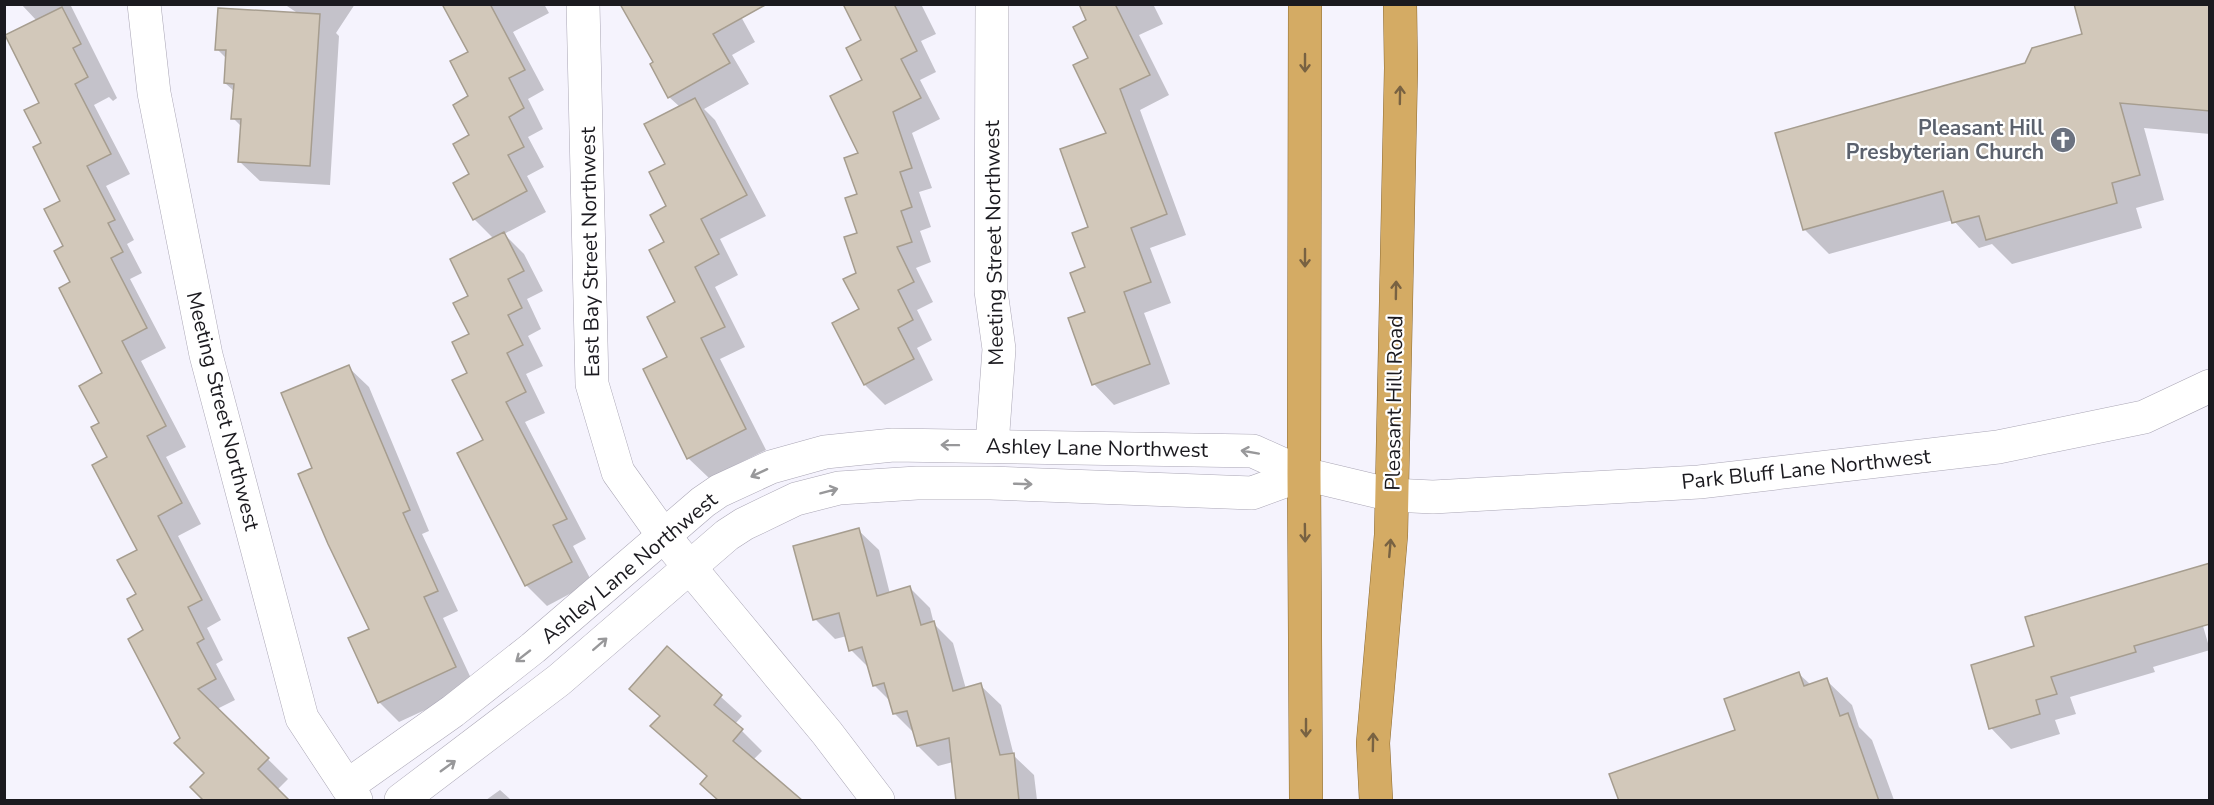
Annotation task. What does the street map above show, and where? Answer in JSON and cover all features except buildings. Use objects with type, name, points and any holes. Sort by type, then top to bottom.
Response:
[{"type":"highway","points":[[1305,4],[1306,801]]},
{"type":"highway","name":"Pleasant Hill Road","points":[[1376,801],[1372,743],[1391,535],[1401,68],[1400,4]]},
{"type":"street","name":"Meeting Street Northwest","points":[[144,4],[154,93],[206,355],[302,718],[352,793]]},
{"type":"street","name":"East Bay Street Northwest","points":[[583,4],[592,384],[618,472],[663,535],[827,734],[878,801]]},
{"type":"street","name":"Meeting Street Northwest","points":[[992,4],[991,291],[999,349],[992,446]]},
{"type":"street","name":"Park Bluff Lane Northwest","points":[[1392,495],[1433,497],[1699,482],[1998,447],[2144,417],[2210,386]]},
{"type":"street","name":"Ashley Lane Northwest","points":[[352,793],[533,648],[703,502],[719,491],[771,467],[825,452],[893,445],[1253,451],[1304,474],[1392,495]]},
{"type":"street","name":"Ashley Lane Northwest","points":[[400,801],[559,680],[727,535],[744,524],[796,499],[839,488],[917,483],[991,483],[1252,493],[1304,474]]},
{"type":"place","name":"Pleasant Hill Presbyterian Church","points":[[2063,140]]}]
